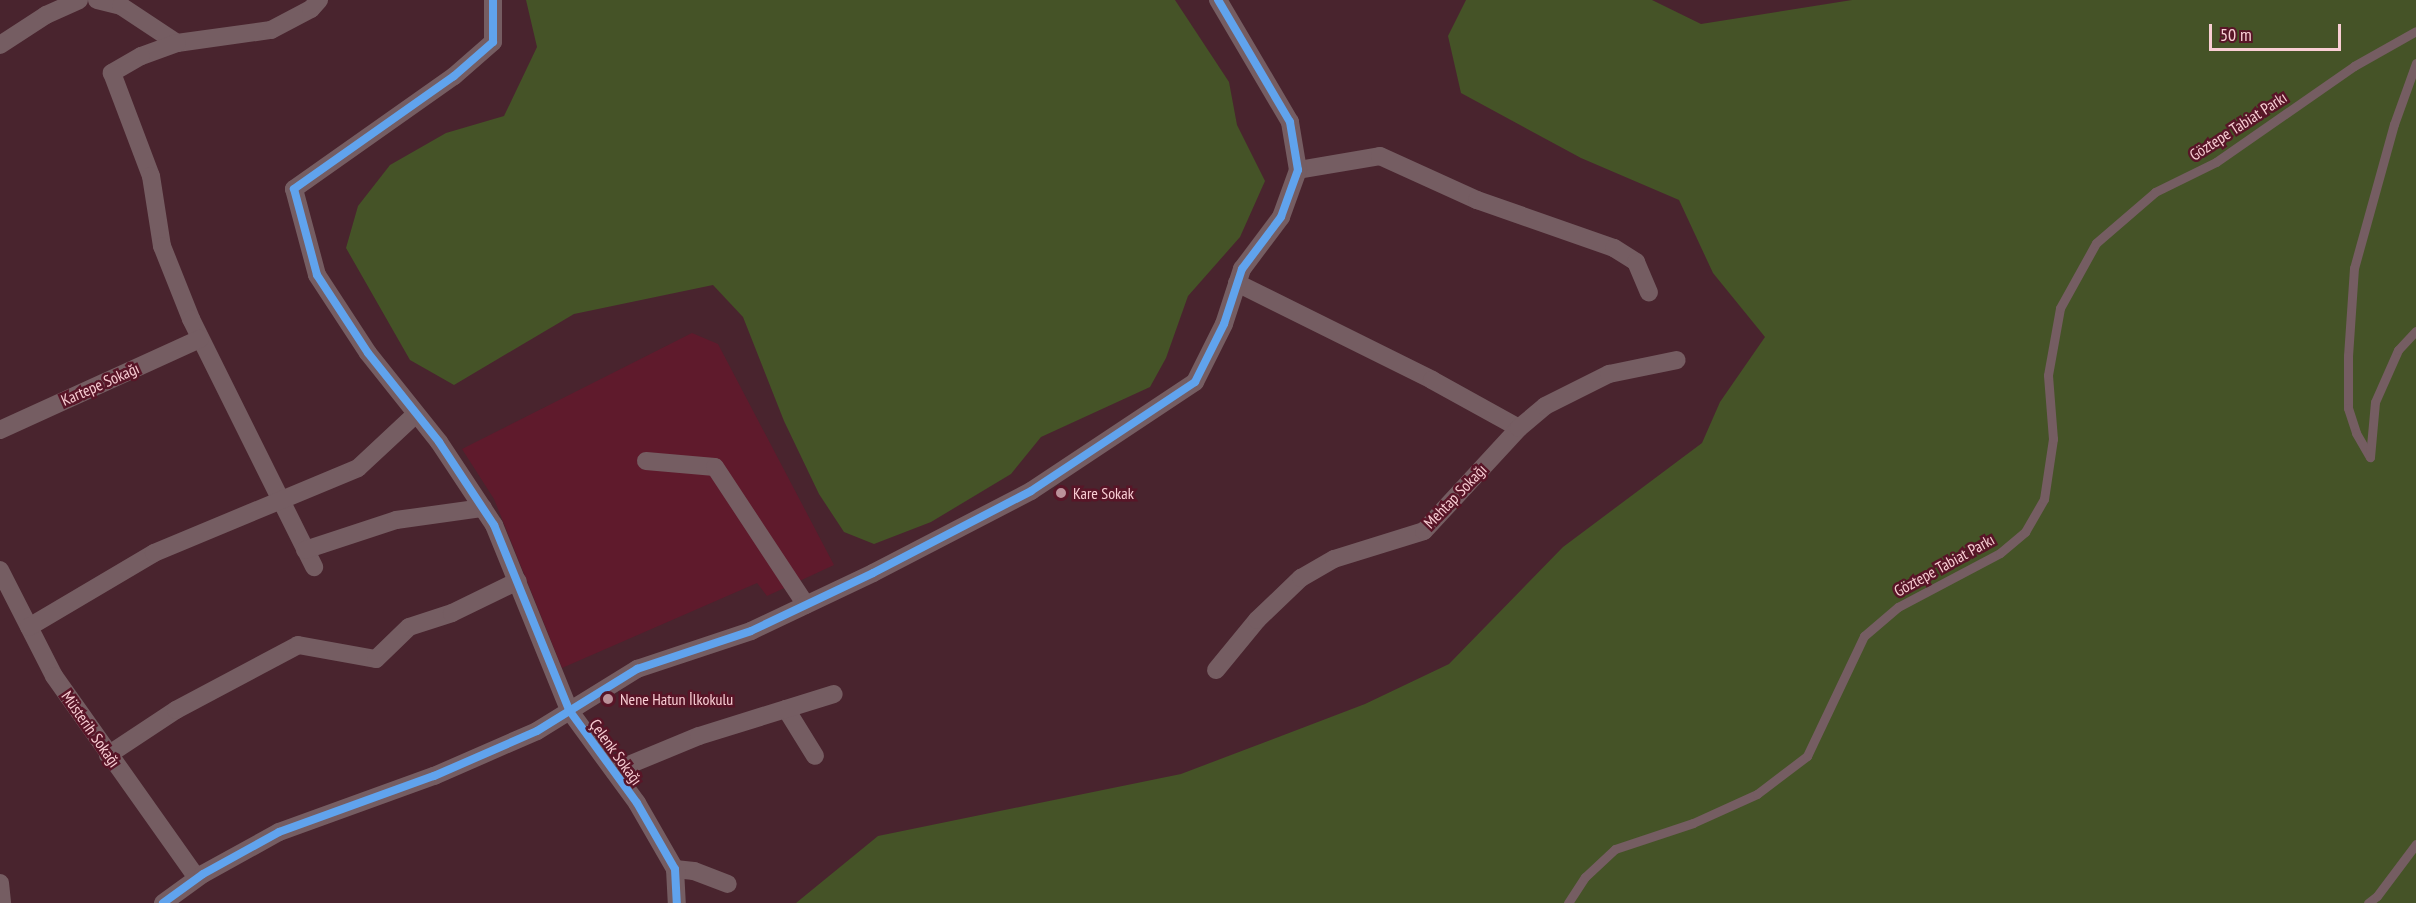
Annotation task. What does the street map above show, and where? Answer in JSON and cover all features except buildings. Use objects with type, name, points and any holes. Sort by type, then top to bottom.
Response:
[{"type":"street","points":[[0,45],[46,15],[79,0]]},
{"type":"street","points":[[97,0],[121,6],[177,43]]},
{"type":"street","points":[[314,567],[200,339],[162,246],[151,176],[112,73],[141,56],[177,43],[271,30],[311,9],[319,0]]},
{"type":"street","name":"Çelenk Sokağı","points":[[493,0],[493,42],[454,76],[294,189],[317,275],[368,353],[416,414],[494,525],[569,710],[637,803],[675,869],[676,903]]},
{"type":"street","points":[[168,901],[197,878],[279,832],[434,776],[537,730],[637,669],[751,631],[806,605],[1031,491],[1196,381],[1224,324],[1242,269],[1281,217],[1298,170],[1290,122],[1218,0]]},
{"type":"street","points":[[1298,170],[1380,156],[1477,200],[1614,248],[1636,262],[1649,292]]},
{"type":"street","points":[[1237,283],[1432,380],[1519,428]]},
{"type":"street","name":"Kartepe Sokağı","points":[[0,430],[200,339]]},
{"type":"street","name":"Mehtap Sokağı","points":[[1216,670],[1257,620],[1301,578],[1334,559],[1424,531],[1519,428],[1545,406],[1609,374],[1677,360]]},
{"type":"street","points":[[29,627],[154,553],[358,468],[416,414]]},
{"type":"street","points":[[646,460],[715,466],[806,605]]},
{"type":"street","points":[[305,550],[396,520],[483,508]]},
{"type":"street","name":"Müsterih Sokağı","points":[[0,570],[54,676],[197,878]]},
{"type":"street","points":[[108,755],[176,710],[298,645],[376,659],[409,627],[452,613],[518,581]]},
{"type":"street","points":[[614,771],[699,736],[834,694]]},
{"type":"street","points":[[786,709],[815,756]]},
{"type":"street","points":[[675,869],[694,871],[728,884]]},
{"type":"street","points":[[0,883],[2,903]]},
{"type":"lane","name":"Göztepe Tabiat Parkı","points":[[1568,903],[1585,878],[1615,849],[1692,823],[1757,794],[1807,756],[1864,636],[1898,607],[2000,553],[2025,532],[2044,499],[2053,439],[2048,375],[2060,308],[2096,243],[2155,192],[2216,162],[2354,66],[2416,31]]},
{"type":"lane","points":[[2416,63],[2394,124],[2354,268],[2348,356],[2348,408],[2356,434],[2370,457],[2375,402],[2398,350],[2416,331]]},
{"type":"lane","points":[[2368,903],[2377,896],[2416,844]]},
{"type":"shaded area","points":[[692,333],[718,344],[834,565],[767,596],[757,583],[562,668],[494,499],[462,449]]},
{"type":"green space","points":[[526,0],[1175,0],[1229,82],[1237,125],[1265,181],[1240,237],[1188,296],[1166,358],[1150,387],[1041,437],[1011,474],[931,522],[874,544],[844,532],[819,494],[784,421],[743,317],[713,285],[574,314],[454,385],[410,360],[346,248],[358,206],[390,165],[446,133],[504,116],[537,47]]},
{"type":"green space","points":[[1466,0],[1652,0],[1701,24],[1852,0],[2416,0],[2416,903],[796,903],[878,836],[1181,774],[1365,704],[1449,664],[1563,547],[1702,443],[1720,402],[1765,337],[1713,273],[1679,200],[1581,158],[1461,93],[1448,36]]},
{"type":"cycle path","points":[[493,0],[493,42],[454,76],[294,189],[317,275],[368,353],[439,442],[494,525],[569,710],[637,803],[675,869],[677,903]]},
{"type":"cycle path","points":[[163,903],[203,874],[279,832],[434,776],[537,731],[637,669],[751,631],[873,573],[1031,491],[1195,382],[1224,324],[1242,269],[1281,217],[1298,170],[1290,122],[1218,0]]},
{"type":"place","name":"Kare Sokak","points":[[1061,493]]},
{"type":"place","name":"Nene Hatun İlkokulu","points":[[608,699]]}]
